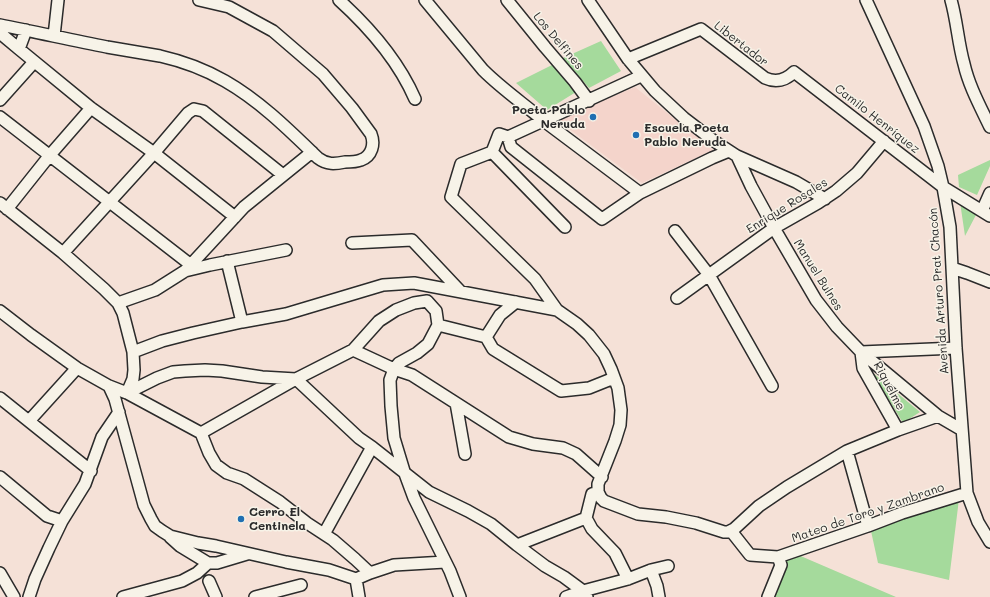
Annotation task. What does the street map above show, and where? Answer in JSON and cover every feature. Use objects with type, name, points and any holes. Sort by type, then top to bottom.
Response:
[{"type":"street","points":[[54,36],[58,0]]},
{"type":"street","points":[[0,25],[162,57],[180,62],[225,81],[242,92],[280,121],[322,161],[332,164],[359,161],[370,153],[373,145],[369,131],[352,108],[323,74],[273,31],[229,8],[199,0]]},
{"type":"street","points":[[339,0],[365,25],[391,56],[402,73],[415,99]]},
{"type":"street","points":[[425,0],[483,70],[500,86],[640,193]]},
{"type":"street","name":"Los Delfines","points":[[507,0],[589,100]]},
{"type":"street","points":[[588,0],[628,60],[660,95],[684,118],[733,154],[796,182],[825,199]]},
{"type":"street","name":"Avenida Arturo Prat Chacón","points":[[866,0],[924,126],[938,166],[943,187],[950,227],[956,348],[967,493],[978,522],[990,542]]},
{"type":"street","points":[[951,0],[964,66],[972,88],[990,127]]},
{"type":"street","name":"Libertador","points":[[628,60],[701,29],[765,78],[773,81],[782,80],[794,72]]},
{"type":"street","points":[[19,49],[26,30]]},
{"type":"street","points":[[0,33],[91,108],[154,153],[235,217]]},
{"type":"street","points":[[0,100],[34,62]]},
{"type":"street","name":"Camilo Henríquez","points":[[794,72],[943,187],[986,213]]},
{"type":"street","points":[[642,76],[508,137],[499,134],[492,152],[461,164],[450,197],[535,279],[557,310],[577,324],[589,335],[604,354],[618,388],[621,418],[615,441],[598,484],[598,492],[601,498],[604,501],[638,514],[673,518],[696,523],[724,532],[731,531],[759,506],[786,486],[847,451],[898,430],[938,416]]},
{"type":"street","points":[[91,108],[50,156],[3,206],[63,253],[118,303],[123,313],[133,352],[133,379],[127,393]]},
{"type":"street","points":[[63,253],[154,153],[188,113],[194,109],[203,111],[283,175]]},
{"type":"street","points":[[0,117],[110,202],[188,268],[286,250]]},
{"type":"street","points":[[508,137],[511,147],[602,219],[640,193],[712,158],[733,154]]},
{"type":"street","name":"Enrique Rosales","points":[[677,298],[774,228],[825,199],[847,183],[884,141]]},
{"type":"street","points":[[118,303],[155,290],[188,268],[244,207],[312,152]]},
{"type":"street","points":[[492,152],[565,227]]},
{"type":"street","name":"Manuel Bulnes","points":[[733,154],[774,228],[816,300],[826,314],[848,340],[861,352],[938,416],[962,430]]},
{"type":"street","points":[[986,213],[990,193]]},
{"type":"street","points":[[675,232],[709,275],[772,386]]},
{"type":"street","points":[[352,243],[412,240],[460,292]]},
{"type":"street","points":[[227,261],[242,322]]},
{"type":"street","points":[[952,268],[990,282]]},
{"type":"street","points":[[133,352],[162,341],[242,322],[286,314],[383,286],[414,283],[557,310]]},
{"type":"street","points":[[201,433],[296,379],[352,350],[379,321],[396,310],[414,303],[427,301],[436,311],[438,325],[428,344],[417,353],[399,363],[394,369],[390,380],[394,438],[414,498],[450,571],[460,597]]},
{"type":"street","points":[[486,337],[500,315],[516,302]]},
{"type":"street","points":[[0,311],[77,368],[201,433],[209,453],[216,465],[226,473],[244,479],[280,502],[307,524],[333,540],[370,573]]},
{"type":"street","points":[[438,325],[486,337],[493,349],[561,391],[589,388],[614,378]]},
{"type":"street","points":[[861,352],[956,348]]},
{"type":"street","points":[[352,350],[394,369],[412,375],[509,437],[533,444],[563,448],[576,454],[602,476]]},
{"type":"street","name":"Riquelme","points":[[861,352],[862,368],[898,430]]},
{"type":"street","points":[[28,421],[77,368]]},
{"type":"street","points":[[127,393],[157,378],[173,372],[185,371],[222,371],[296,379],[354,434],[429,492],[491,524],[545,566],[585,594]]},
{"type":"street","points":[[109,386],[115,398],[144,505],[150,519],[162,532],[170,536],[198,543],[329,570],[356,579],[394,565],[445,562]]},
{"type":"street","points":[[2,403],[28,421],[90,471]]},
{"type":"street","points":[[456,403],[464,454]]},
{"type":"street","points":[[29,597],[43,560],[62,521],[86,484],[102,437],[119,412]]},
{"type":"street","points":[[324,534],[372,447]]},
{"type":"street","points":[[847,451],[868,526]]},
{"type":"street","points":[[0,477],[47,516],[62,521]]},
{"type":"street","points":[[598,492],[592,494],[586,518],[592,529],[615,553],[628,579]]},
{"type":"street","name":"Mateo de Toro y Zambrano","points":[[778,557],[902,513],[967,493]]},
{"type":"street","points":[[517,545],[586,518]]},
{"type":"street","points":[[731,531],[750,555],[778,557],[781,565],[768,597]]},
{"type":"street","points":[[170,536],[180,546],[208,564]]},
{"type":"street","points":[[123,597],[182,581],[197,573],[208,564],[217,563],[248,554]]},
{"type":"street","points":[[566,597],[585,594],[651,570],[668,566]]},
{"type":"street","points":[[651,570],[657,586],[659,597]]},
{"type":"street","points":[[0,573],[14,597]]},
{"type":"street","points":[[356,579],[359,597]]},
{"type":"street","points":[[209,581],[216,597]]},
{"type":"street","points":[[255,597],[301,585]]},
{"type":"shaded area","name":"Escuela Poeta Pablo Neruda","points":[[635,87],[713,150],[642,183],[557,120]]},
{"type":"green space","points":[[601,41],[621,71],[589,88],[563,58]]},
{"type":"green space","points":[[552,65],[576,92],[547,110],[516,83]]},
{"type":"green space","points":[[990,160],[990,166],[977,195],[959,187],[958,175]]},
{"type":"green space","points":[[960,202],[977,213],[965,236]]},
{"type":"green space","points":[[872,372],[920,412],[903,423]]},
{"type":"green space","points":[[959,499],[949,580],[878,563],[871,531]]},
{"type":"green space","points":[[789,551],[896,597],[770,597]]},
{"type":"place","name":"Poeta Pablo Neruda","points":[[593,117]]},
{"type":"place","name":"Escuela Poeta Pablo Neruda","points":[[636,135]]},
{"type":"place","name":"Cerro El Centinela","points":[[241,519]]}]
